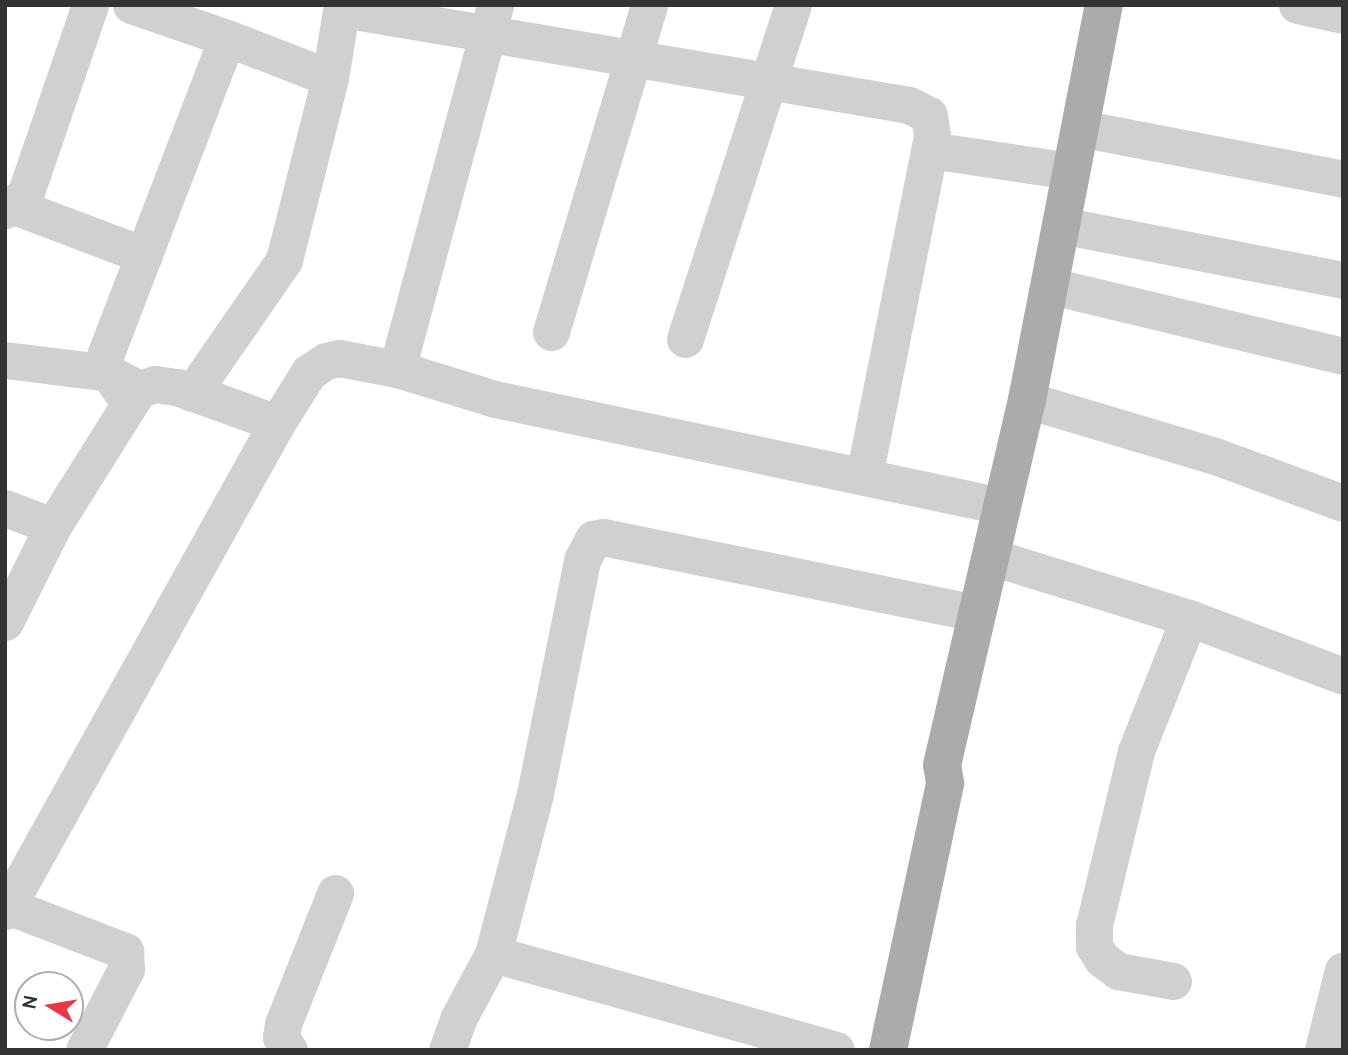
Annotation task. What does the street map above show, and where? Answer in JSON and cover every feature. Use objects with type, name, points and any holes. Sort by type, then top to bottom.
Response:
[{"type":"main road","points":[[945,783],[960,766],[1008,562],[1036,403],[1060,298],[1070,227],[1070,171],[1104,5]]},
{"type":"main road","points":[[1070,227],[1100,132],[1126,5]]},
{"type":"main road","points":[[888,1050],[945,783],[942,765],[975,613],[1002,506],[1036,403]]},
{"type":"street","points":[[90,5],[25,195],[10,208],[144,255]]},
{"type":"street","points":[[131,5],[330,78]]},
{"type":"street","points":[[551,332],[649,5]]},
{"type":"street","points":[[685,339],[793,5]]},
{"type":"street","points":[[1297,5],[1343,15]]},
{"type":"street","points":[[192,393],[284,260],[330,78],[342,7],[491,20],[634,60],[921,108],[933,124],[929,150],[864,476]]},
{"type":"street","points":[[397,369],[491,20]]},
{"type":"street","points":[[125,388],[104,364],[106,353],[227,38]]},
{"type":"street","points":[[1100,132],[1343,179]]},
{"type":"street","points":[[929,150],[1070,171]]},
{"type":"street","points":[[1070,227],[1343,280]]},
{"type":"street","points":[[1060,298],[1343,356]]},
{"type":"street","points":[[84,1050],[126,969],[125,951],[6,907],[278,424],[310,372],[326,361],[339,358],[397,369],[495,399],[1002,506]]},
{"type":"street","points":[[5,360],[125,388],[155,384],[192,393],[278,424]]},
{"type":"street","points":[[5,622],[125,388]]},
{"type":"street","points":[[1036,403],[1215,456],[1343,503]]},
{"type":"street","points":[[5,508],[53,526]]},
{"type":"street","points":[[447,1050],[493,954],[534,794],[582,560],[593,539],[603,537],[975,613]]},
{"type":"street","points":[[1008,562],[1189,618],[1343,676]]},
{"type":"street","points":[[1173,981],[1118,971],[1102,959],[1094,946],[1094,925],[1136,751],[1189,618]]},
{"type":"street","points":[[286,1049],[281,1037],[283,1024],[335,893]]},
{"type":"street","points":[[493,954],[836,1050]]},
{"type":"street","points":[[1323,1050],[1343,970]]}]
